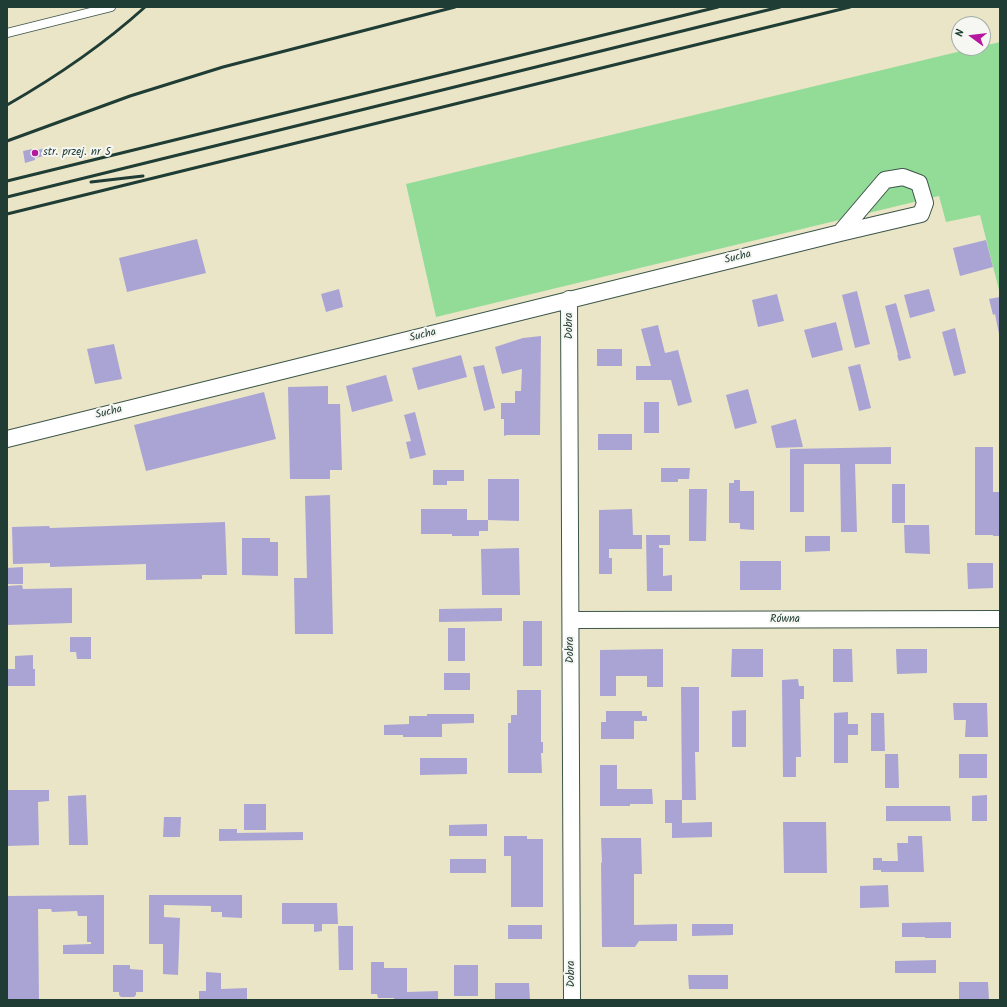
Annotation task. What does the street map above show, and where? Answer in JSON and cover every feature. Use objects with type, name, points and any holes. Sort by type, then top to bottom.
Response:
[{"type":"street","name":"Sucha","points":[[7,439],[569,299],[920,214],[925,203],[919,183],[903,177],[886,180],[840,233]]},
{"type":"street","name":"Dobra","points":[[569,299],[572,1000]]},
{"type":"street","name":"Równa","points":[[571,620],[1000,619]]},
{"type":"lane","points":[[7,33],[111,7]]},
{"type":"green space","points":[[1000,42],[1000,294],[980,215],[946,222],[939,196],[436,317],[406,184],[951,54],[951,56],[991,56],[991,44]]},
{"type":"building","name":"str. przej. nr 5","points":[[46,148],[48,155],[35,158],[35,160],[25,163],[23,151],[32,149],[33,151]]},
{"type":"building","points":[[197,239],[206,273],[127,292],[119,258]]},
{"type":"building","points":[[986,240],[993,267],[960,276],[953,248]]},
{"type":"building","points":[[339,289],[343,307],[326,312],[321,294]]},
{"type":"building","points":[[929,289],[935,311],[910,318],[904,295]]},
{"type":"building","points":[[857,291],[870,344],[855,348],[842,295]]},
{"type":"building","points":[[777,294],[784,321],[758,327],[752,300]]},
{"type":"building","points":[[1000,297],[999,334],[995,314],[993,315],[989,299]]},
{"type":"building","points":[[896,303],[911,358],[899,361],[885,306]]},
{"type":"building","points":[[836,322],[843,350],[812,358],[804,330]]},
{"type":"building","points":[[658,325],[665,353],[678,350],[692,402],[678,406],[671,380],[636,380],[636,366],[651,366],[641,329]]},
{"type":"building","points":[[955,328],[966,373],[954,376],[942,332]]},
{"type":"building","points":[[541,336],[540,435],[504,436],[504,419],[501,419],[501,403],[515,403],[515,391],[521,391],[522,369],[502,374],[495,347],[523,338]]},
{"type":"building","points":[[114,344],[122,379],[95,384],[87,349]]},
{"type":"building","points":[[597,349],[622,349],[622,366],[597,366]]},
{"type":"building","points":[[461,355],[467,377],[418,390],[412,368]]},
{"type":"building","points":[[860,364],[871,408],[859,411],[848,367]]},
{"type":"building","points":[[484,365],[495,408],[484,411],[473,367]]},
{"type":"building","points":[[386,375],[393,401],[352,412],[346,386]]},
{"type":"building","points":[[328,386],[328,404],[340,404],[342,470],[330,470],[330,479],[290,479],[288,387]]},
{"type":"building","points":[[748,389],[757,423],[735,429],[726,395]]},
{"type":"building","points":[[264,392],[276,439],[146,471],[134,425]]},
{"type":"building","points":[[644,402],[659,402],[659,433],[644,433]]},
{"type":"building","points":[[415,412],[426,455],[410,459],[406,442],[411,441],[404,415]]},
{"type":"building","points":[[796,419],[803,447],[776,448],[771,426]]},
{"type":"building","points":[[598,434],[632,434],[632,450],[598,450]]},
{"type":"building","points":[[891,447],[891,464],[855,464],[857,532],[841,532],[840,464],[804,464],[804,512],[790,512],[790,449]]},
{"type":"building","points":[[975,447],[993,447],[993,492],[1000,492],[1000,536],[975,535]]},
{"type":"building","points":[[661,468],[690,468],[689,479],[678,479],[678,482],[661,482]]},
{"type":"building","points":[[433,470],[464,470],[464,481],[447,481],[447,485],[433,485]]},
{"type":"building","points":[[488,479],[519,479],[519,521],[488,520]]},
{"type":"building","points":[[734,480],[740,480],[740,491],[754,491],[754,530],[740,529],[740,523],[729,523],[729,483],[734,483]]},
{"type":"building","points":[[892,484],[905,484],[905,523],[892,523]]},
{"type":"building","points":[[689,489],[707,489],[706,541],[689,541]]},
{"type":"building","points":[[330,495],[333,634],[295,634],[294,578],[307,578],[305,496]]},
{"type":"building","points":[[421,509],[467,509],[467,520],[488,520],[488,531],[479,531],[479,536],[421,534]]},
{"type":"building","points":[[632,509],[633,535],[642,535],[642,549],[609,549],[609,558],[612,558],[612,574],[599,574],[599,510]]},
{"type":"building","points":[[225,522],[227,575],[202,575],[202,579],[146,580],[146,564],[50,567],[50,563],[13,564],[12,527],[49,526],[50,528]]},
{"type":"building","points":[[904,525],[929,525],[930,554],[905,553]]},
{"type":"building","points":[[646,535],[670,535],[670,545],[659,545],[659,548],[663,548],[663,576],[672,575],[672,591],[647,591]]},
{"type":"building","points":[[805,536],[830,536],[830,551],[805,552]]},
{"type":"building","points":[[242,538],[270,538],[270,542],[278,542],[278,576],[242,575]]},
{"type":"building","points":[[519,548],[520,595],[482,595],[481,549]]},
{"type":"building","points":[[740,561],[781,561],[781,590],[740,590]]},
{"type":"building","points":[[967,563],[993,563],[993,588],[968,589]]},
{"type":"building","points":[[23,567],[23,584],[7,584],[7,568]]},
{"type":"building","points":[[22,585],[23,589],[72,588],[72,623],[7,625],[7,586]]},
{"type":"building","points":[[502,608],[502,621],[439,622],[439,609]]},
{"type":"building","points":[[523,621],[542,621],[542,666],[523,666]]},
{"type":"building","points":[[448,628],[465,628],[465,661],[448,661]]},
{"type":"building","points":[[70,637],[91,637],[91,659],[77,659],[76,652],[70,652]]},
{"type":"building","points":[[663,649],[663,687],[647,687],[647,676],[616,676],[616,696],[600,696],[600,650]]},
{"type":"building","points":[[732,649],[763,649],[763,677],[731,677]]},
{"type":"building","points":[[833,649],[852,649],[853,682],[833,682]]},
{"type":"building","points":[[896,649],[927,649],[927,673],[897,674]]},
{"type":"building","points":[[33,655],[35,686],[7,686],[7,669],[15,669],[15,656]]},
{"type":"building","points":[[444,673],[470,673],[470,690],[444,690]]},
{"type":"building","points":[[798,679],[799,686],[804,686],[804,699],[800,699],[801,757],[796,757],[796,777],[783,777],[782,680]]},
{"type":"building","points":[[681,687],[699,687],[699,752],[695,752],[696,800],[682,800]]},
{"type":"building","points":[[517,690],[541,690],[541,742],[543,742],[543,753],[541,753],[542,773],[508,773],[508,723],[511,723],[511,715],[517,715]]},
{"type":"building","points":[[953,703],[987,703],[988,737],[965,737],[966,720],[954,720]]},
{"type":"building","points":[[746,710],[746,747],[732,747],[732,711]]},
{"type":"building","points":[[606,711],[642,711],[642,716],[647,716],[647,721],[634,721],[634,739],[601,739],[601,722],[606,722]]},
{"type":"building","points":[[848,712],[848,724],[858,724],[858,735],[848,735],[848,763],[834,763],[834,713]]},
{"type":"building","points":[[871,713],[884,713],[885,751],[871,751]]},
{"type":"building","points":[[427,714],[474,714],[474,723],[442,724],[442,737],[403,737],[403,735],[384,735],[384,725],[409,724],[409,716],[427,716]]},
{"type":"building","points":[[885,754],[898,754],[899,788],[885,788]]},
{"type":"building","points":[[959,754],[987,754],[987,778],[959,778]]},
{"type":"building","points":[[420,758],[467,758],[467,774],[420,775]]},
{"type":"building","points":[[600,765],[617,765],[617,789],[652,789],[653,804],[600,806]]},
{"type":"building","points":[[7,790],[49,790],[49,801],[38,802],[39,845],[7,846]]},
{"type":"building","points":[[86,795],[88,845],[69,845],[68,796]]},
{"type":"building","points":[[987,795],[987,821],[972,821],[972,796]]},
{"type":"building","points":[[665,800],[682,800],[682,823],[712,822],[712,837],[672,838],[672,823],[665,823]]},
{"type":"building","points":[[244,804],[266,804],[266,830],[244,830]]},
{"type":"building","points":[[886,806],[950,806],[951,821],[886,821]]},
{"type":"building","points":[[164,817],[181,817],[180,837],[163,837]]},
{"type":"building","points":[[783,822],[826,822],[827,873],[784,873]]},
{"type":"building","points":[[487,824],[487,836],[449,836],[449,825]]},
{"type":"building","points":[[219,829],[237,829],[237,833],[303,832],[303,840],[219,841]]},
{"type":"building","points":[[504,836],[527,836],[527,839],[543,839],[543,907],[511,907],[511,856],[504,856]]},
{"type":"building","points":[[908,836],[922,836],[924,872],[881,872],[881,870],[873,870],[873,858],[882,858],[882,861],[898,861],[897,843],[908,843]]},
{"type":"building","points":[[601,838],[641,838],[642,874],[634,874],[634,925],[677,924],[677,941],[639,941],[635,947],[602,947]]},
{"type":"building","points":[[450,859],[486,859],[486,873],[450,873]]},
{"type":"building","points":[[888,885],[889,907],[860,908],[860,886]]},
{"type":"building","points":[[104,895],[104,954],[63,954],[63,945],[91,944],[91,942],[87,942],[87,916],[78,916],[77,911],[52,912],[51,909],[38,909],[39,1000],[7,1000],[7,896]]},
{"type":"building","points":[[149,895],[242,895],[242,918],[222,917],[222,912],[211,912],[211,906],[164,905],[164,917],[180,918],[178,975],[163,974],[163,944],[149,944]]},
{"type":"building","points":[[282,903],[337,903],[338,924],[322,924],[322,931],[314,932],[314,924],[282,924]]},
{"type":"building","points":[[951,922],[951,938],[902,937],[902,923]]},
{"type":"building","points":[[692,924],[733,924],[733,935],[692,936]]},
{"type":"building","points":[[508,925],[542,925],[542,939],[508,939]]},
{"type":"building","points":[[338,926],[353,926],[353,970],[339,970]]},
{"type":"building","points":[[936,960],[936,973],[895,973],[895,961]]},
{"type":"building","points":[[371,962],[384,962],[384,968],[407,968],[407,992],[438,991],[438,1000],[394,1000],[394,998],[378,998],[377,994],[371,994]]},
{"type":"building","points":[[113,965],[130,965],[130,969],[143,970],[143,992],[136,992],[134,997],[121,997],[119,992],[113,992]]},
{"type":"building","points":[[454,965],[478,965],[478,996],[454,996]]},
{"type":"building","points":[[206,972],[221,973],[221,989],[247,988],[247,1000],[199,1000],[199,991],[206,991]]},
{"type":"building","points":[[688,975],[728,975],[728,989],[689,989]]},
{"type":"building","points":[[959,982],[988,982],[989,1000],[959,1000]]},
{"type":"building","points":[[495,983],[529,983],[530,1000],[495,1000]]},
{"type":"railway","points":[[7,105],[79,60],[145,7]]},
{"type":"railway","points":[[7,141],[130,96],[223,67],[455,7]]},
{"type":"railway","points":[[7,181],[718,7]]},
{"type":"railway","points":[[7,197],[780,7]]},
{"type":"railway","points":[[7,214],[850,7]]},
{"type":"railway","points":[[91,182],[143,176]]},
{"type":"place","name":"str. przej. nr 5","points":[[35,153]]}]
